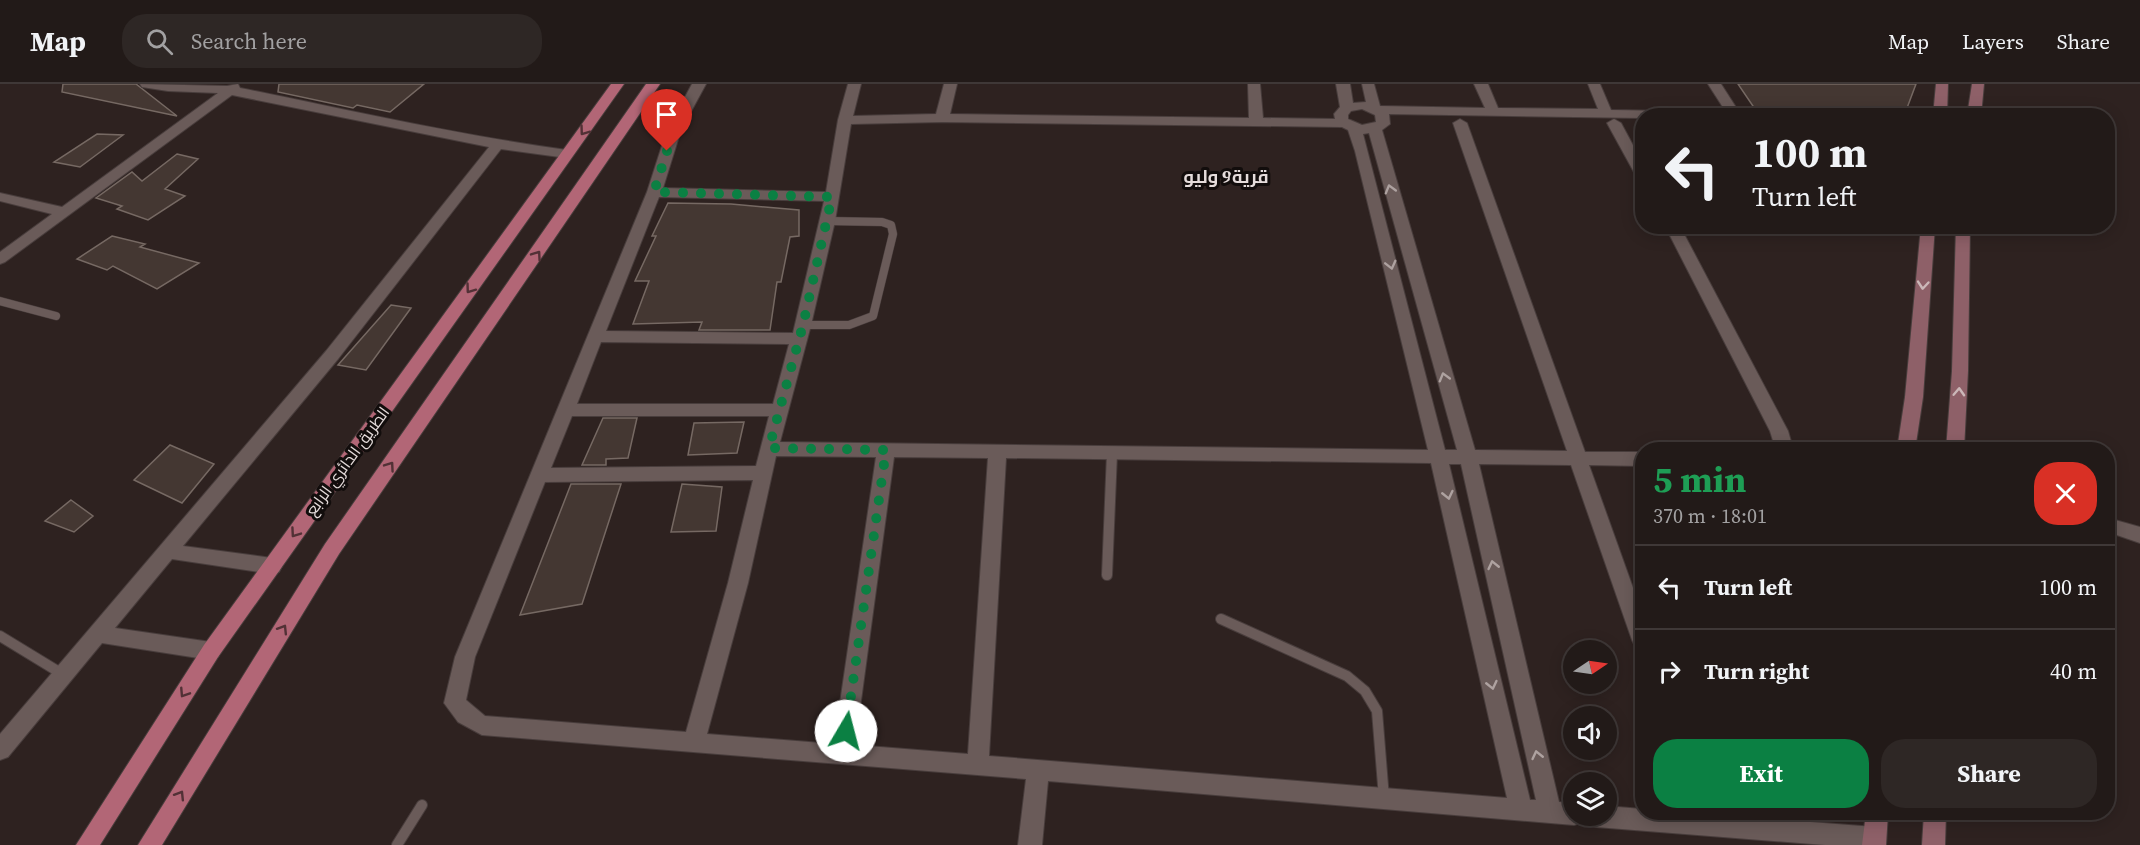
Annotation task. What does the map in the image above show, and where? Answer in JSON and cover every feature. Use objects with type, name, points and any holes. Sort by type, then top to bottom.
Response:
[{"type":"main road","name":"الطريق الدائري الرابع","points":[[87,845],[211,651],[618,84]]},
{"type":"main road","points":[[149,845],[333,549],[653,84]]},
{"type":"street","points":[[147,84],[234,87],[391,125],[567,154]]},
{"type":"street","points":[[699,84],[674,130],[654,192],[465,657],[455,703],[466,716],[482,725],[1563,814]]},
{"type":"street","points":[[694,741],[738,583],[769,448],[801,332],[828,221],[854,84]]},
{"type":"street","points":[[944,113],[950,84]]},
{"type":"street","points":[[1254,84],[1256,117]]},
{"type":"street","points":[[1343,84],[1347,117],[1362,151],[1438,456],[1521,809]]},
{"type":"street","points":[[1368,84],[1376,109],[1383,114],[1379,126],[1467,456],[1550,813]]},
{"type":"street","points":[[1481,84],[1494,113]]},
{"type":"street","points":[[1594,84],[1610,119],[1635,162]]},
{"type":"street","points":[[1715,84],[1730,108]]},
{"type":"street","points":[[1940,108],[1942,84]]},
{"type":"street","points":[[1975,108],[1978,84]]},
{"type":"street","points":[[0,259],[234,87]]},
{"type":"street","points":[[1347,117],[1362,105],[1376,109],[1610,119],[1635,123]]},
{"type":"street","points":[[847,114],[1347,117],[1379,126],[1635,118]]},
{"type":"street","points":[[1460,123],[1635,620]]},
{"type":"street","points":[[0,750],[332,355],[498,144]]},
{"type":"street","points":[[654,192],[832,197]]},
{"type":"street","points":[[0,197],[65,212]]},
{"type":"street","points":[[1676,234],[1779,431],[1782,442]]},
{"type":"street","points":[[1907,442],[1914,397],[1927,234]]},
{"type":"street","points":[[1956,442],[1960,371],[1963,234]]},
{"type":"street","points":[[595,336],[801,332]]},
{"type":"street","points":[[565,410],[780,410]]},
{"type":"street","points":[[769,448],[1635,459]]},
{"type":"street","points":[[843,754],[886,450]]},
{"type":"street","points":[[978,765],[997,452]]},
{"type":"street","points":[[539,475],[763,472]]},
{"type":"street","points":[[2115,527],[2140,535]]},
{"type":"street","points":[[167,551],[272,566]]},
{"type":"street","points":[[98,634],[211,651]]},
{"type":"street","points":[[1030,845],[1038,770]]},
{"type":"street","points":[[1617,817],[1635,817]]},
{"type":"street","points":[[1713,820],[1875,842],[1877,820]]},
{"type":"street","points":[[1933,845],[1935,820]]},
{"type":"lane","points":[[801,332],[856,324],[873,316],[893,234],[891,225],[882,222],[828,221]]},
{"type":"lane","points":[[0,301],[56,316]]},
{"type":"lane","points":[[1107,575],[1112,453]]},
{"type":"lane","points":[[1221,619],[1347,676],[1365,691],[1377,711],[1384,798]]},
{"type":"lane","points":[[0,636],[64,675]]},
{"type":"lane","points":[[397,845],[422,805]]},
{"type":"building","points":[[63,84],[136,84],[177,116],[62,92]]},
{"type":"building","points":[[279,84],[424,84],[390,112],[357,105],[353,108],[278,92]]},
{"type":"building","points":[[1738,84],[1916,84],[1907,108],[1754,108]]},
{"type":"building","points":[[97,134],[123,135],[80,167],[54,162]]},
{"type":"building","points":[[177,154],[198,159],[165,189],[185,196],[148,220],[117,209],[122,206],[96,198],[132,172],[142,181]]},
{"type":"building","points":[[668,203],[731,204],[799,210],[799,236],[790,237],[781,282],[777,282],[770,330],[699,330],[702,322],[633,324],[649,281],[635,281],[656,236],[652,236]]},
{"type":"building","points":[[112,236],[145,244],[140,247],[199,263],[157,289],[113,266],[107,270],[77,259]]},
{"type":"building","points":[[391,305],[411,308],[366,370],[338,365]]},
{"type":"building","points":[[603,418],[637,418],[628,458],[606,459],[606,465],[582,465]]},
{"type":"building","points":[[744,422],[737,453],[688,455],[694,423]]},
{"type":"building","points":[[170,445],[214,464],[182,503],[134,480]]},
{"type":"building","points":[[571,484],[621,484],[582,604],[520,615]]},
{"type":"building","points":[[682,484],[722,487],[716,531],[671,532]]},
{"type":"building","points":[[71,500],[93,516],[74,532],[45,521]]},
{"type":"district","name":"قرية9 وليو","points":[[1226,176]]},
{"type":"route","points":[[667,151],[654,192],[832,197],[803,325],[769,448],[886,450],[846,731]]}]
